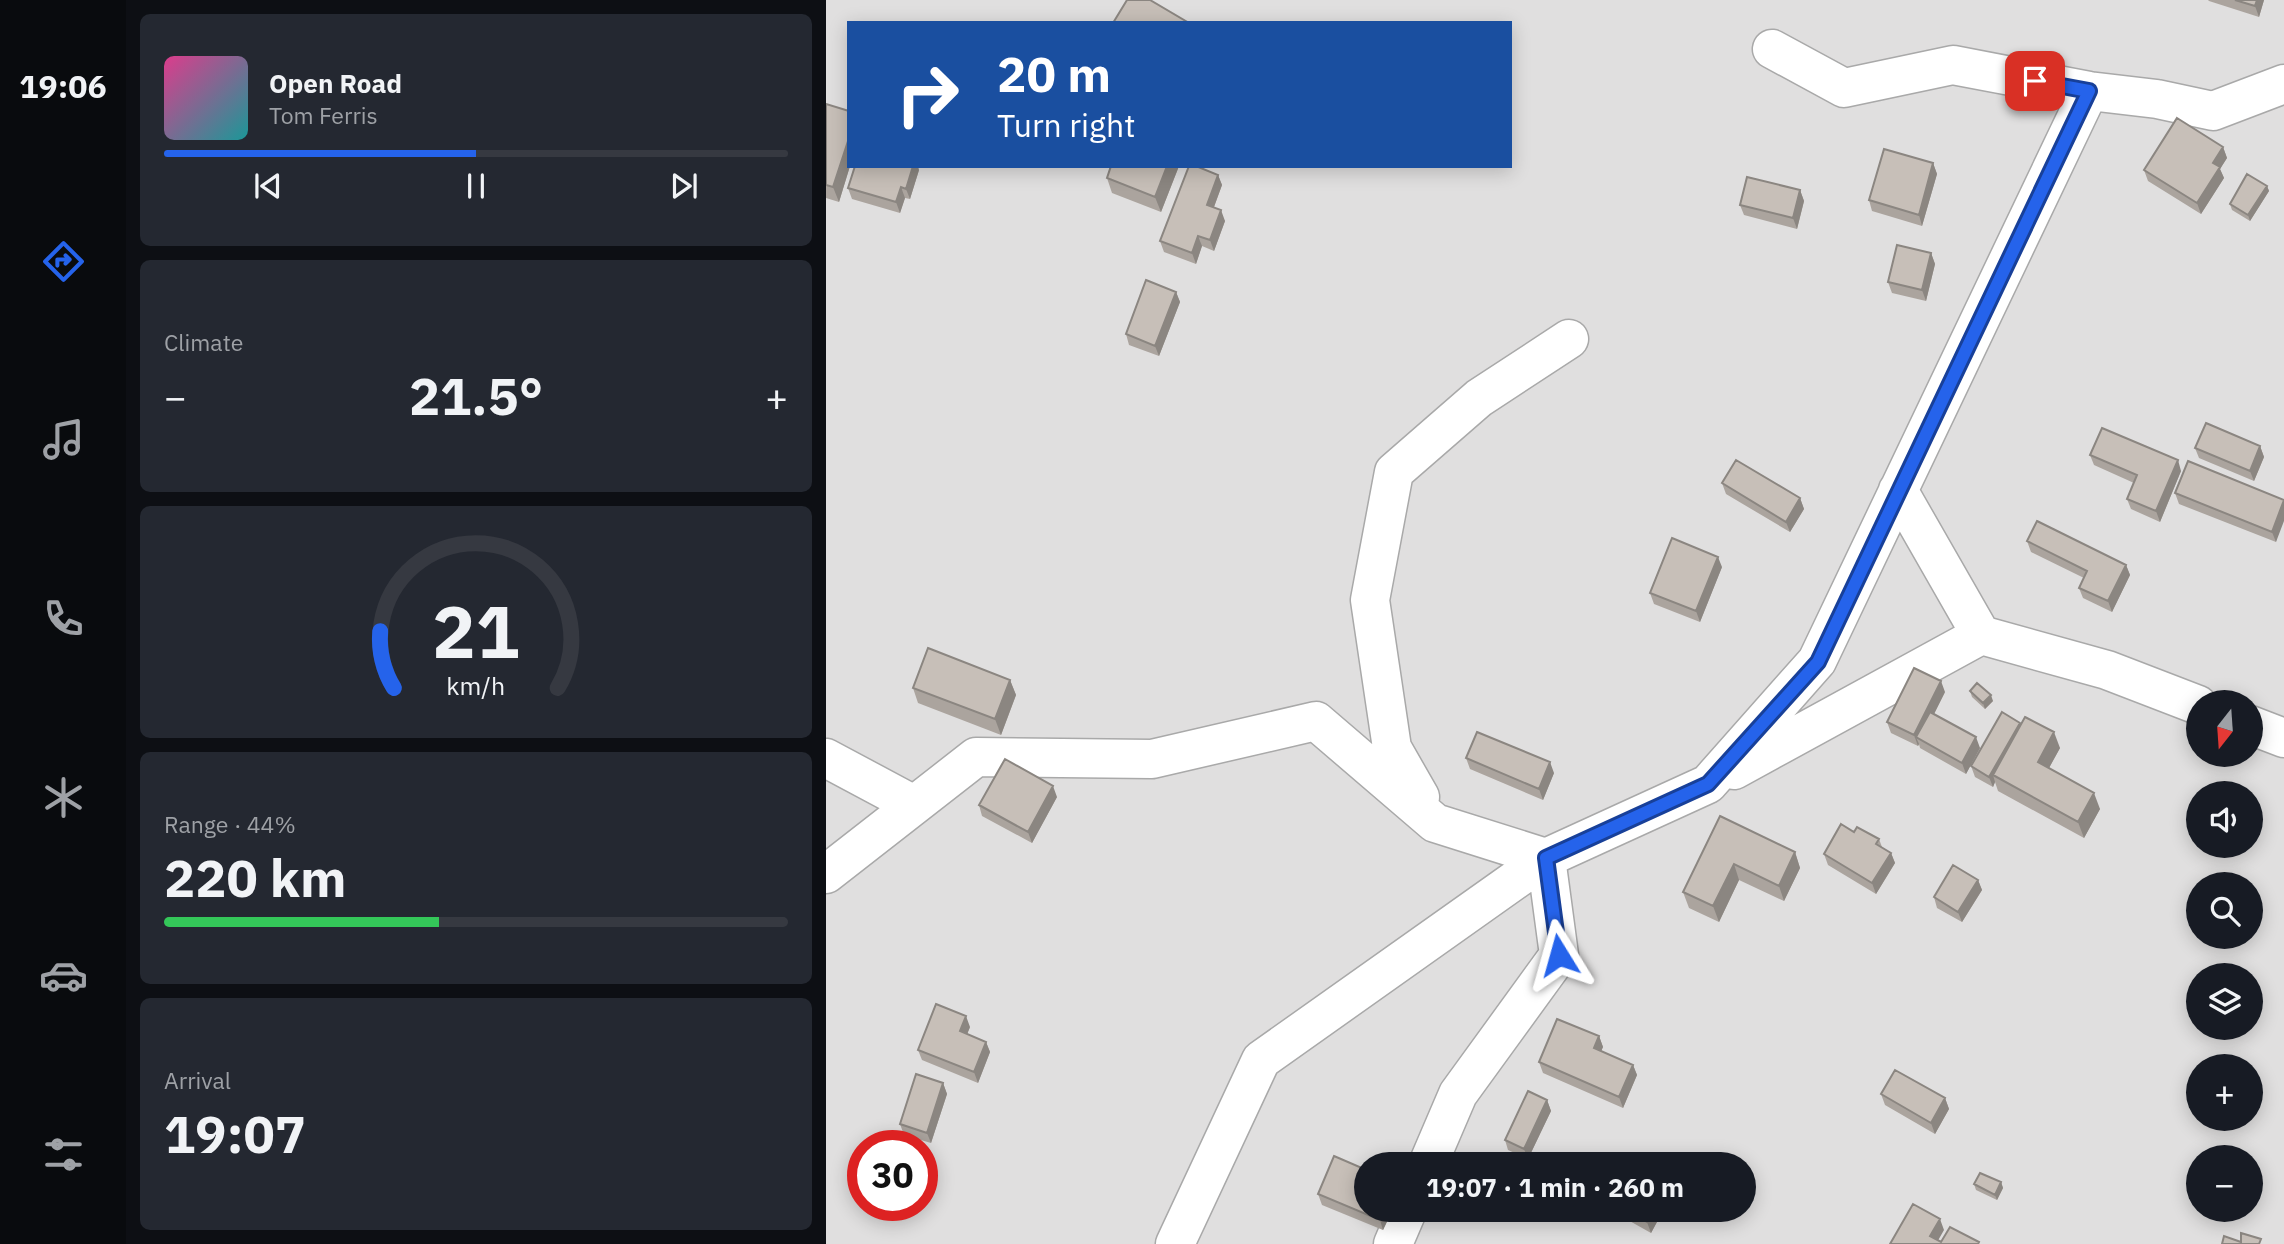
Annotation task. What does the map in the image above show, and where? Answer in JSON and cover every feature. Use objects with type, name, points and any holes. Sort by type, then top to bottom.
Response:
[{"type":"street","points":[[1772,48],[1843,89],[1953,65],[2213,111],[2284,84]]},
{"type":"street","points":[[1708,784],[1818,662],[2089,91]]},
{"type":"street","points":[[1435,823],[1392,748],[1370,600],[1394,472],[1479,398],[1569,340]]},
{"type":"street","points":[[1898,490],[1981,635]]},
{"type":"street","points":[[1175,1244],[1261,1060],[1546,858],[1708,784],[1981,635],[2107,670],[2186,700]]},
{"type":"street","points":[[826,874],[976,757],[1153,759],[1316,721],[1435,823],[1546,858]]},
{"type":"street","points":[[2263,730],[2284,738]]},
{"type":"street","points":[[826,758],[914,805]]},
{"type":"street","points":[[1433,1152],[1458,1094],[1559,955],[1546,858]]},
{"type":"street","points":[[1393,1244],[1402,1222]]},
{"type":"shaded area","points":[[826,0],[2284,0],[2284,1244],[826,1244]]},
{"type":"building","points":[[1127,0],[1150,0],[1186,21],[1114,21]]},
{"type":"building","points":[[2235,0],[2257,0],[2255,6]]},
{"type":"building","points":[[826,104],[847,110],[847,144],[833,187],[826,185]]},
{"type":"building","points":[[2177,118],[2223,147],[2213,163],[2220,167],[2197,203],[2144,170]]},
{"type":"building","points":[[1884,149],[1933,163],[1919,215],[1869,200]]},
{"type":"building","points":[[854,168],[912,168],[906,189],[901,187],[896,202],[848,188]]},
{"type":"building","points":[[1110,168],[1166,168],[1155,197],[1107,178]]},
{"type":"building","points":[[1188,168],[1201,168],[1218,175],[1207,205],[1221,210],[1210,240],[1198,236],[1192,253],[1160,241]]},
{"type":"building","points":[[2247,174],[2267,186],[2248,215],[2230,204]]},
{"type":"building","points":[[1747,177],[1800,190],[1793,218],[1740,205]]},
{"type":"building","points":[[1897,245],[1931,253],[1922,290],[1888,282]]},
{"type":"building","points":[[1146,280],[1176,292],[1155,346],[1126,334]]},
{"type":"building","points":[[2206,423],[2260,446],[2250,471],[2195,448]]},
{"type":"building","points":[[2102,428],[2178,460],[2156,511],[2127,499],[2137,475],[2090,455]]},
{"type":"building","points":[[1736,460],[1800,498],[1786,522],[1722,483]]},
{"type":"building","points":[[2188,461],[2284,500],[2272,532],[2175,493]]},
{"type":"building","points":[[2037,521],[2126,565],[2108,601],[2079,588],[2087,571],[2027,541]]},
{"type":"building","points":[[1672,538],[1718,557],[1696,611],[1650,593]]},
{"type":"building","points":[[928,648],[1010,680],[995,719],[913,688]]},
{"type":"building","points":[[1914,668],[1941,681],[1914,735],[1887,722]]},
{"type":"building","points":[[1977,683],[1991,695],[1983,703],[1970,691]]},
{"type":"building","points":[[1930,712],[1976,737],[1962,763],[1916,737]]},
{"type":"building","points":[[2002,712],[2020,723],[1989,777],[1971,766]]},
{"type":"building","points":[[2025,717],[2054,732],[2038,762],[2094,793],[2078,822],[1993,775]]},
{"type":"building","points":[[1477,732],[1550,762],[1539,789],[1466,758]]},
{"type":"building","points":[[1005,759],[1053,786],[1028,832],[979,805]]},
{"type":"building","points":[[1720,816],[1795,852],[1779,886],[1734,864],[1713,906],[1683,892]]},
{"type":"building","points":[[1841,824],[1854,832],[1857,827],[1879,839],[1876,844],[1891,853],[1872,883],[1824,854]]},
{"type":"building","points":[[1953,865],[1978,880],[1958,912],[1934,897]]},
{"type":"building","points":[[936,1004],[966,1016],[960,1031],[986,1042],[974,1072],[918,1050]]},
{"type":"building","points":[[1557,1019],[1599,1036],[1594,1048],[1633,1065],[1619,1097],[1539,1062]]},
{"type":"building","points":[[1895,1070],[1945,1098],[1931,1123],[1881,1094]]},
{"type":"building","points":[[916,1074],[943,1083],[928,1130],[900,1124]]},
{"type":"building","points":[[1528,1091],[1547,1100],[1524,1149],[1505,1140]]},
{"type":"building","points":[[1334,1156],[1354,1165],[1354,1209],[1318,1194]]},
{"type":"building","points":[[1980,1173],[2001,1182],[1995,1195],[1974,1184]]},
{"type":"building","points":[[1913,1204],[1940,1219],[1930,1236],[1941,1242],[1950,1227],[1979,1242],[1978,1244],[1890,1244]]},
{"type":"building","points":[[2241,1233],[2261,1239],[2259,1244],[2222,1244],[2224,1236],[2241,1242]]},
{"type":"route","points":[[1559,955],[1546,858],[1708,784],[1818,662],[2089,91],[2035,81]]}]
